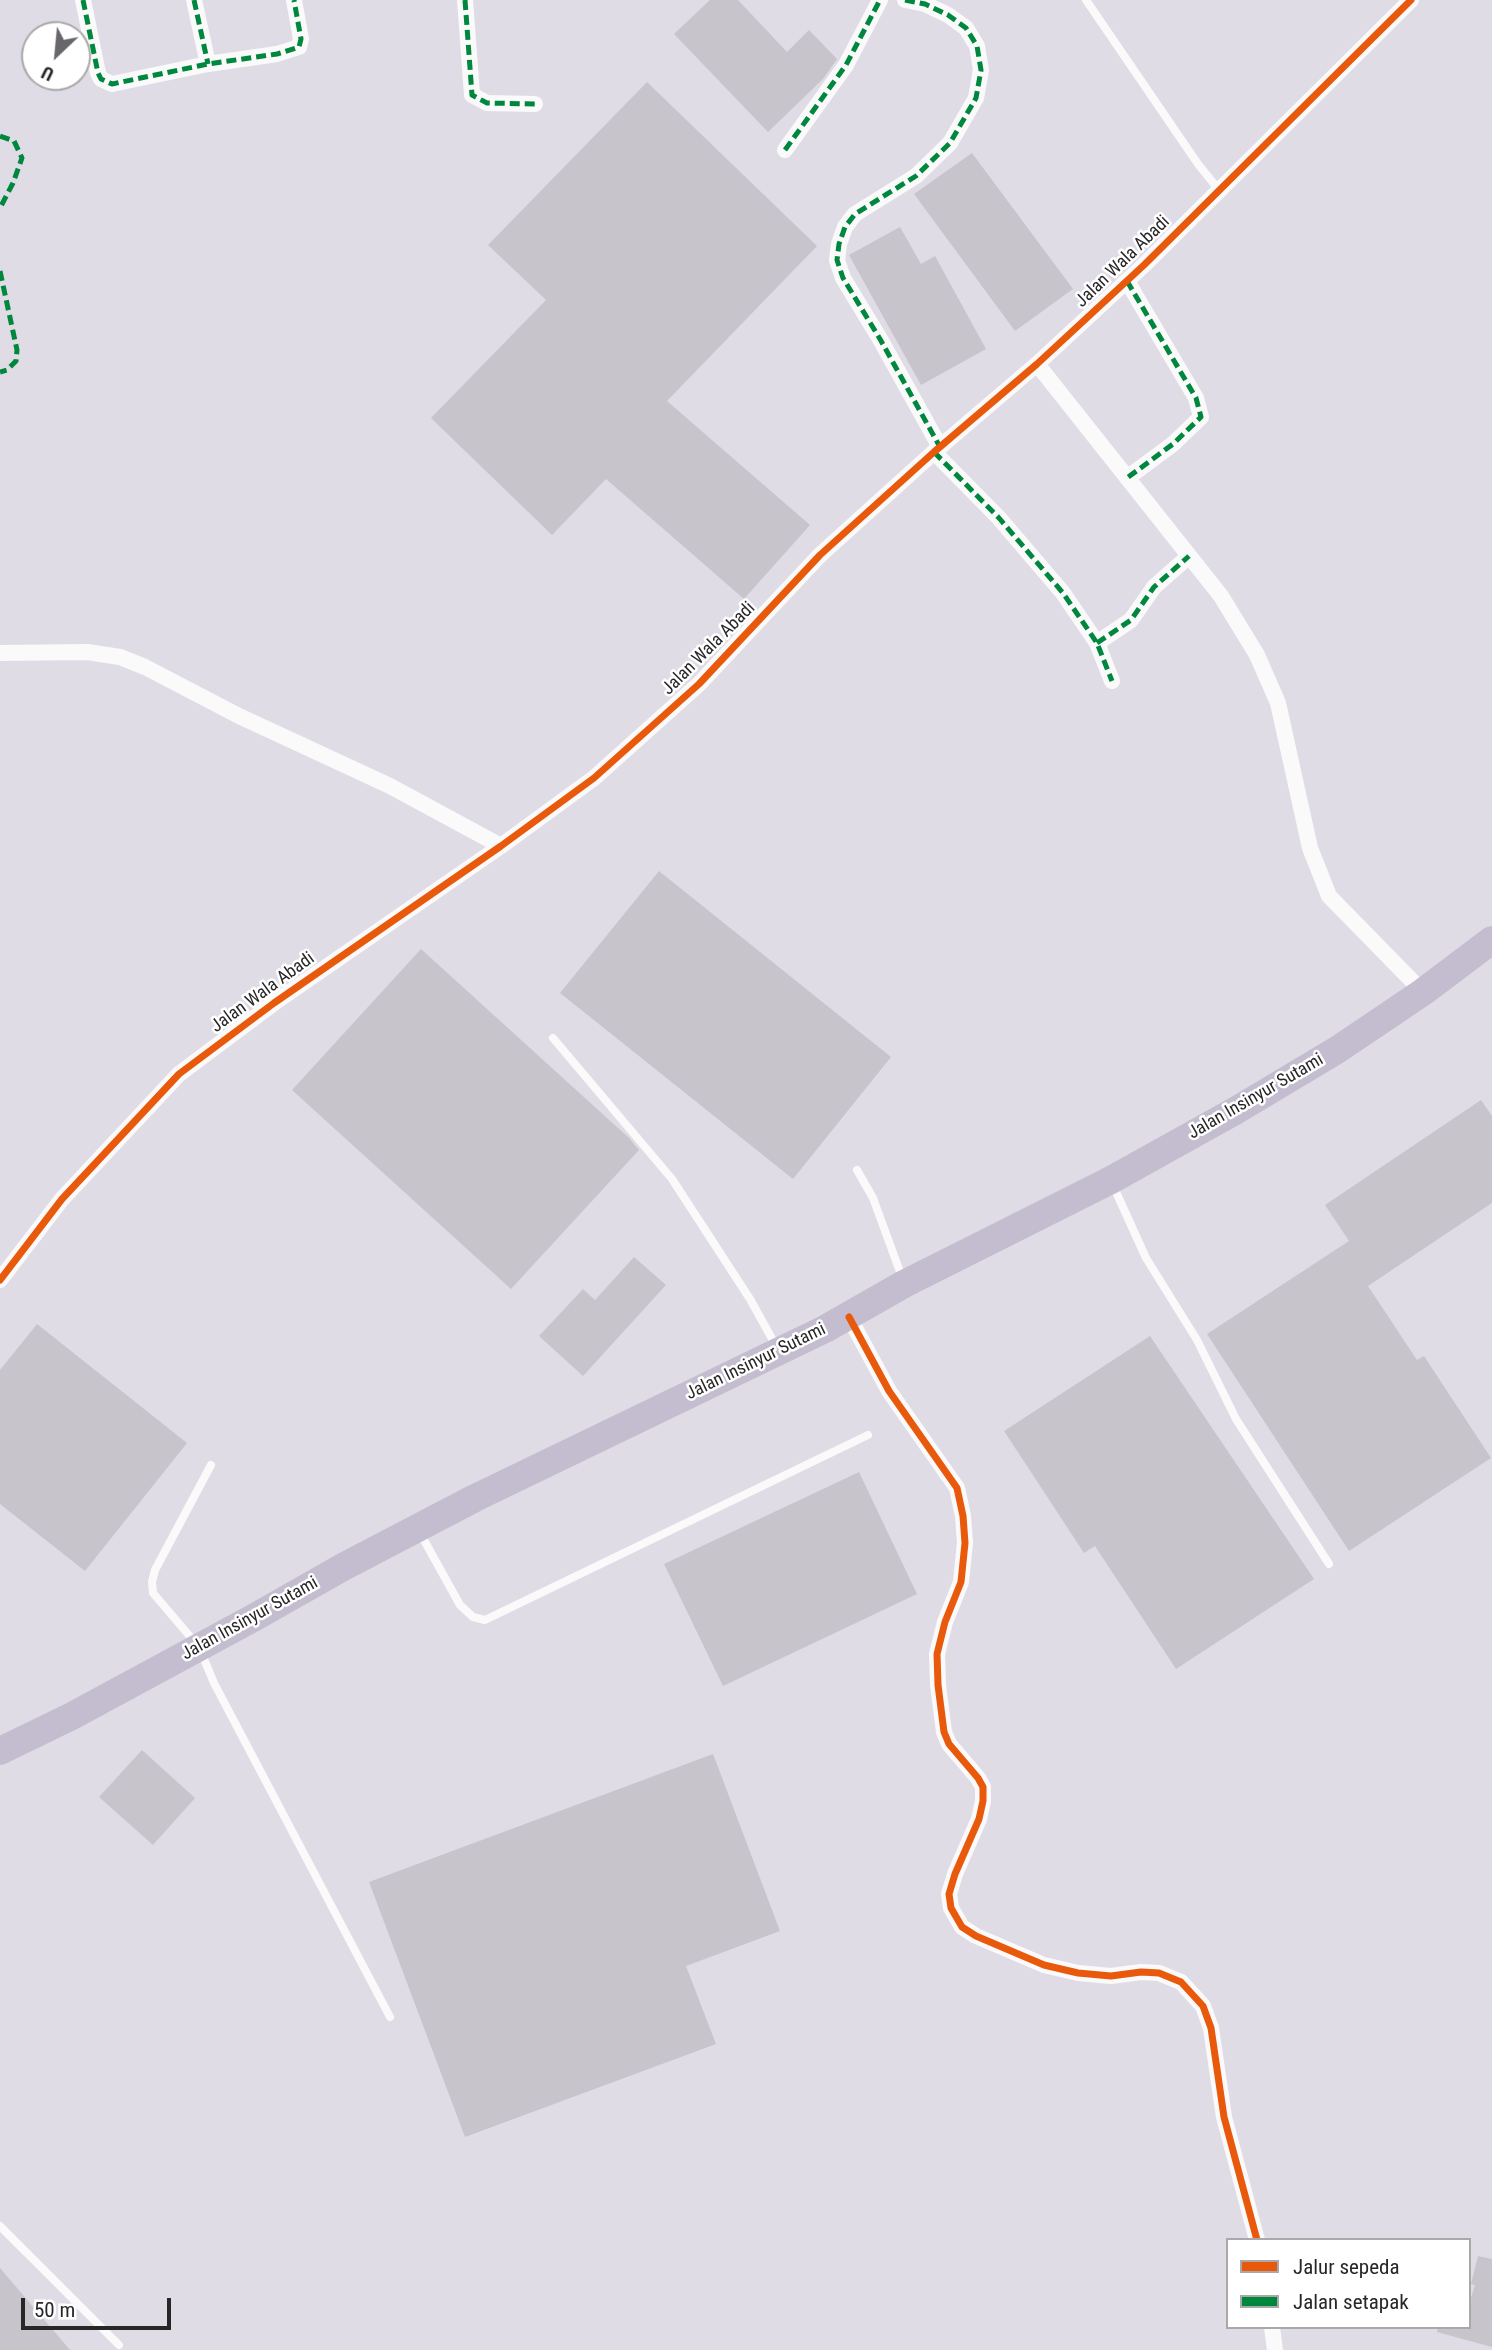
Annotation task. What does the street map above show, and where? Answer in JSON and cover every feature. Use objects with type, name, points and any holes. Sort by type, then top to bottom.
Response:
[{"type":"highway","name":"Jalan Insinyur Sutami","points":[[0,1751],[72,1716],[418,1528],[849,1317],[905,1284],[1111,1181],[1314,1063],[1423,992],[1492,940]]},
{"type":"street","points":[[83,0],[98,73],[105,82],[122,83],[208,64],[277,54],[299,47],[301,38],[294,0]]},
{"type":"street","points":[[194,0],[208,64]]},
{"type":"street","points":[[465,0],[472,95],[487,103],[535,104]]},
{"type":"street","points":[[785,150],[846,65],[880,0]]},
{"type":"street","points":[[905,0],[925,4],[948,15],[966,28],[977,46],[981,70],[976,97],[957,133],[942,151],[916,176],[855,214],[845,227],[837,260],[843,278],[880,339],[937,450],[1063,593],[1097,643],[1112,681]]},
{"type":"street","name":"Jalan Wala Abadi","points":[[0,1280],[62,1199],[179,1074],[274,1003],[501,846],[594,778],[699,684],[820,555],[1127,281],[1411,0]]},
{"type":"street","points":[[1127,281],[1196,398],[1200,416],[1195,425],[1173,444],[1128,478]]},
{"type":"street","points":[[1037,364],[1221,596],[1257,655],[1278,703],[1310,848],[1329,896],[1423,992]]},
{"type":"street","points":[[1097,643],[1131,620],[1154,587],[1189,556]]},
{"type":"street","points":[[0,653],[87,652],[120,657],[390,786],[501,846]]},
{"type":"street","points":[[849,1317],[889,1391],[957,1488],[963,1516],[965,1543],[961,1583],[937,1654],[939,1685],[944,1732],[949,1744],[978,1778],[983,1787],[983,1801],[979,1819],[949,1894],[951,1908],[962,1927],[976,1936],[1044,1965],[1078,1973],[1111,1976],[1158,1973],[1181,1982],[1203,2006],[1211,2028],[1224,2117],[1256,2238]]},
{"type":"street","points":[[1272,2329],[1275,2350]]},
{"type":"lane","points":[[1086,0],[1198,164],[1219,190]]},
{"type":"lane","points":[[553,1038],[672,1179],[750,1299],[779,1350]]},
{"type":"lane","points":[[857,1170],[873,1198],[905,1284]]},
{"type":"lane","points":[[1111,1181],[1146,1258],[1197,1340],[1236,1419],[1329,1564]]},
{"type":"lane","points":[[418,1528],[460,1605],[473,1616],[485,1620],[868,1435]]},
{"type":"lane","points":[[211,1465],[155,1570],[153,1593],[199,1647],[214,1683],[390,2017]]},
{"type":"lane","points":[[0,2226],[119,2345]]},
{"type":"building","points":[[710,0],[738,0],[787,52],[809,30],[837,59],[823,79],[768,132],[674,34]]},
{"type":"building","points":[[647,82],[817,246],[667,401],[810,525],[744,599],[606,479],[552,535],[431,418],[546,300],[488,245]]},
{"type":"building","points":[[972,153],[1073,289],[1015,331],[914,194]]},
{"type":"building","points":[[900,227],[921,264],[935,256],[986,349],[921,385],[849,255]]},
{"type":"building","points":[[659,871],[891,1057],[793,1179],[560,993]]},
{"type":"building","points":[[421,949],[639,1150],[511,1289],[292,1090]]},
{"type":"building","points":[[1481,1100],[1492,1116],[1492,1203],[1368,1286],[1417,1360],[1424,1356],[1491,1458],[1349,1551],[1207,1334],[1349,1241],[1325,1205]]},
{"type":"building","points":[[634,1257],[666,1285],[583,1376],[539,1336],[583,1289],[595,1300]]},
{"type":"building","points":[[37,1324],[187,1443],[85,1571],[0,1504],[0,1370]]},
{"type":"building","points":[[1150,1336],[1314,1579],[1176,1669],[1095,1546],[1084,1553],[1004,1431]]},
{"type":"building","points":[[859,1472],[917,1594],[723,1686],[664,1564]]},
{"type":"building","points":[[142,1750],[195,1798],[153,1845],[99,1797]]},
{"type":"building","points":[[713,1754],[780,1931],[686,1966],[716,2044],[465,2137],[369,1882]]},
{"type":"building","points":[[1478,2256],[1492,2259],[1492,2347],[1437,2332],[1438,2329],[1471,2329],[1471,2298],[1475,2285],[1471,2284]]},
{"type":"building","points":[[0,2268],[70,2350],[0,2350]]},
{"type":"marked path","points":[[83,0],[98,73],[101,79],[112,84],[208,64],[277,54],[299,47],[301,39],[294,0]]},
{"type":"marked path","points":[[194,0],[208,64]]},
{"type":"marked path","points":[[465,0],[472,95],[487,103],[535,104]]},
{"type":"marked path","points":[[785,150],[846,65],[880,0]]},
{"type":"marked path","points":[[905,0],[925,4],[948,15],[966,28],[977,46],[981,70],[976,98],[950,143],[916,176],[855,214],[845,227],[837,260],[843,278],[940,447]]},
{"type":"marked path","points":[[0,136],[14,141],[22,158],[0,208]]},
{"type":"marked path","points":[[0,271],[17,350],[16,361],[7,370],[0,372]]},
{"type":"marked path","points":[[1127,281],[1196,398],[1201,417],[1173,444],[1127,478]]},
{"type":"marked path","points":[[934,452],[999,518],[1063,593],[1097,643],[1112,681]]},
{"type":"marked path","points":[[1097,643],[1131,620],[1154,587],[1189,556]]},
{"type":"cycle path","points":[[0,1280],[62,1199],[179,1074],[274,1003],[501,846],[594,778],[699,684],[820,555],[1037,364],[1144,265],[1411,0]]},
{"type":"cycle path","points":[[849,1317],[889,1391],[957,1488],[963,1516],[965,1543],[961,1582],[945,1622],[937,1654],[938,1685],[944,1732],[949,1744],[978,1778],[983,1787],[983,1801],[979,1819],[949,1894],[951,1908],[962,1927],[976,1936],[1044,1965],[1078,1973],[1111,1976],[1141,1972],[1159,1973],[1181,1982],[1203,2006],[1211,2028],[1224,2117],[1256,2238]]}]
